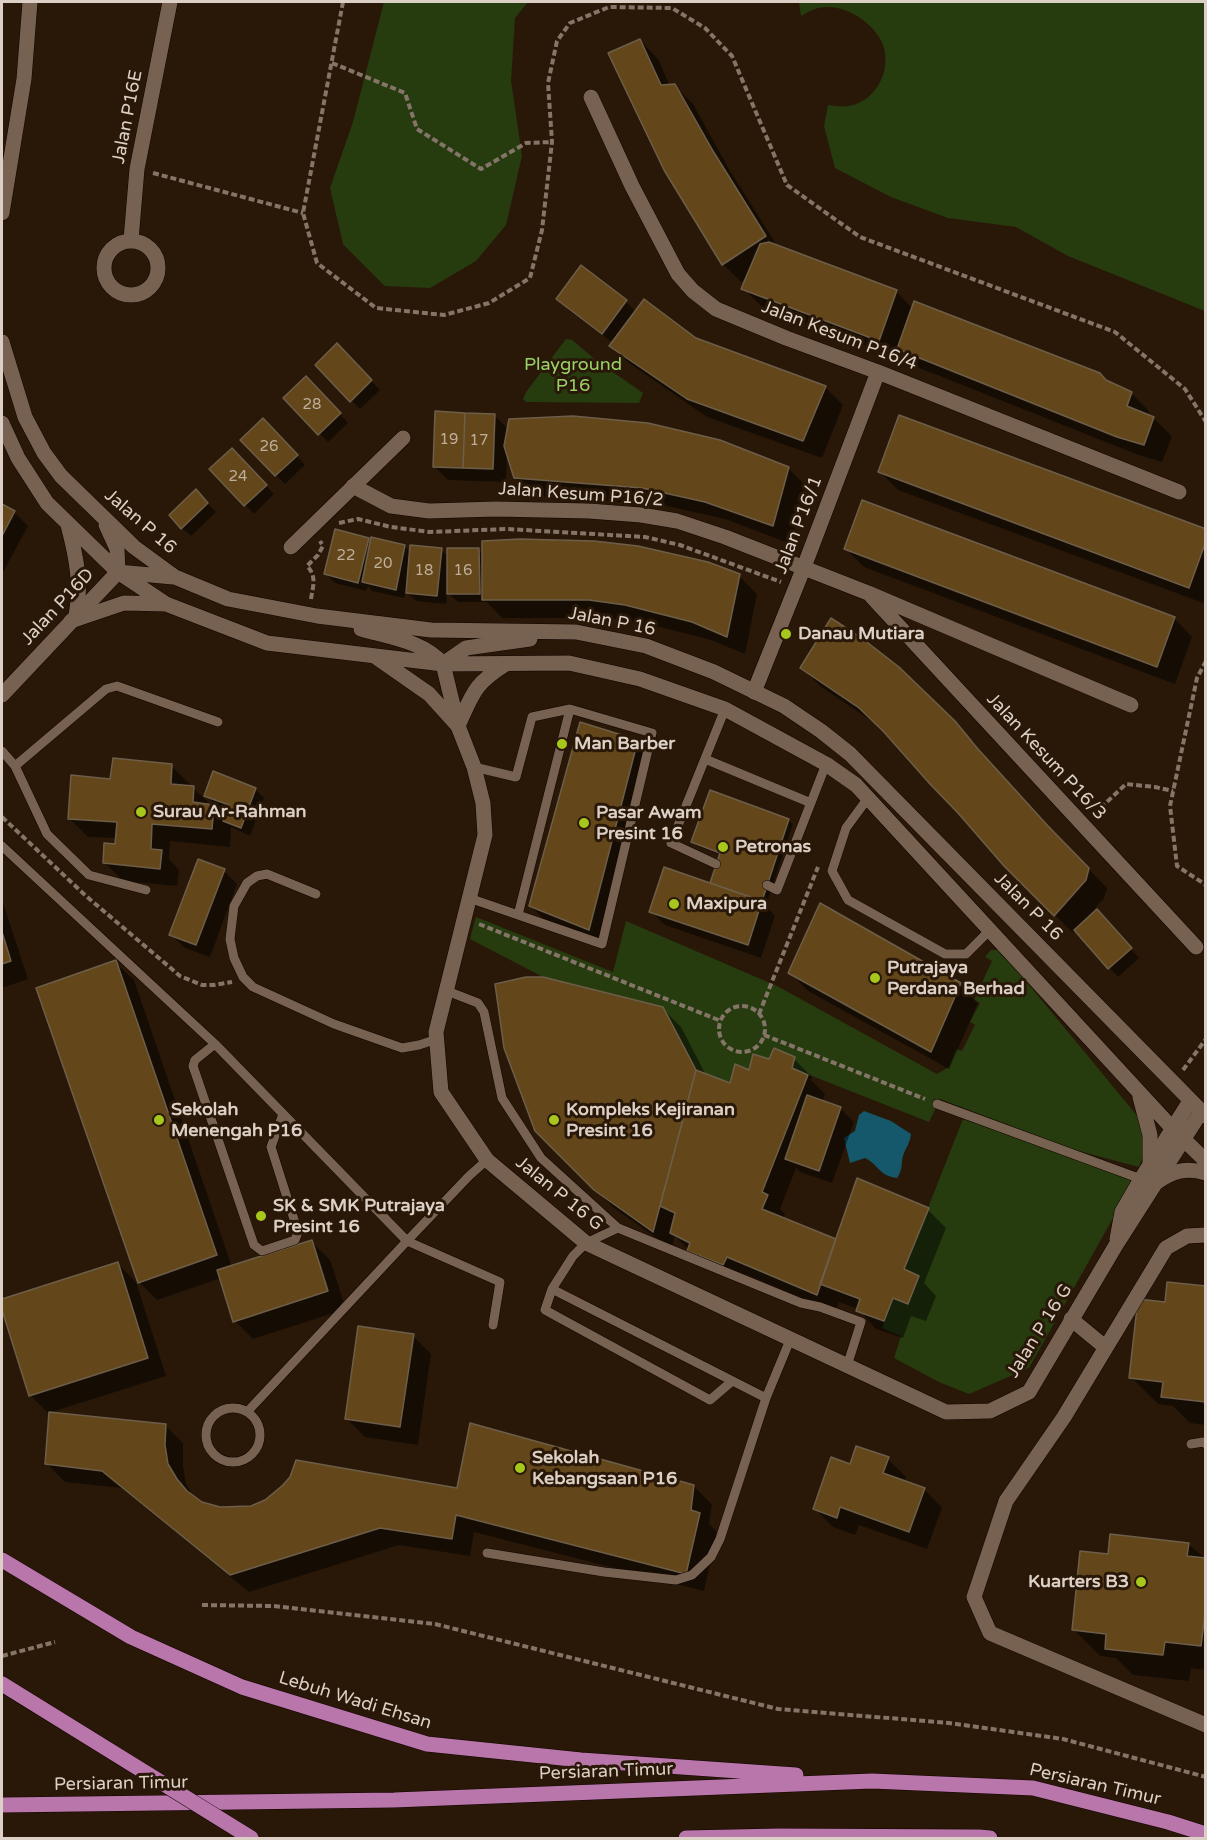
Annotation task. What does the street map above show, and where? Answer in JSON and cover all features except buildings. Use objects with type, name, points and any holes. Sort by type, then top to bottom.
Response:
[{"type":"main road","name":"Lebuh Wadi Ehsan","points":[[2,1560],[131,1637],[242,1687],[427,1744],[581,1760],[872,1781]]},
{"type":"main road","points":[[2,1684],[251,1839]]},
{"type":"main road","name":"Persiaran Timur","points":[[2,1805],[394,1800],[872,1781],[1033,1788],[1168,1822],[1206,1834]]},
{"type":"main road","points":[[686,1839],[779,1836],[984,1838]]},
{"type":"street","points":[[2,213],[24,79],[30,2]]},
{"type":"street","name":"Jalan P16E","points":[[131,240],[137,169],[170,2]]},
{"type":"street","name":"Jalan Kesum P16/4","points":[[591,97],[632,186],[678,274],[693,291],[716,309],[1179,492]]},
{"type":"street","name":"Jalan P 16","points":[[2,342],[25,417],[44,453],[61,476],[134,547],[175,578],[228,598],[312,616],[431,630],[576,632],[646,646],[714,672],[784,706],[850,754],[1203,1114]]},
{"type":"street","name":"Jalan P16/1","points":[[753,692],[804,567],[878,372]]},
{"type":"street","points":[[2,423],[18,458],[47,503],[118,572],[166,604],[267,643],[443,664],[569,663],[640,679],[724,709],[826,764],[856,785],[1178,1134],[1206,1161]]},
{"type":"street","points":[[291,547],[403,438]]},
{"type":"street","name":"Jalan Kesum P16/2","points":[[353,486],[391,506],[429,511],[496,508],[579,511],[641,515],[677,521],[804,567]]},
{"type":"street","points":[[100,514],[117,549],[118,572]]},
{"type":"street","points":[[68,523],[78,568],[79,589],[74,619],[124,603],[166,604]]},
{"type":"street","name":"Jalan Kesum P16/3","points":[[804,567],[1131,705]]},
{"type":"street","points":[[118,572],[175,578]]},
{"type":"street","name":"Jalan P16D","points":[[2,695],[118,572]]},
{"type":"street","name":"Jalan Kesum P16/3","points":[[868,593],[1196,947]]},
{"type":"street","points":[[312,616],[421,647],[435,655],[443,664]]},
{"type":"street","points":[[443,664],[466,648],[576,632]]},
{"type":"street","points":[[374,656],[429,694],[458,726],[474,690],[488,675],[506,664]]},
{"type":"street","name":"Jalan P 16 G","points":[[443,664],[458,726],[474,767],[483,803],[485,835],[436,1032],[441,1092],[487,1160],[586,1244],[946,1412],[990,1411],[1029,1392],[1116,1245],[1157,1182],[1190,1101]]},
{"type":"street","points":[[1139,1092],[1150,1135],[1150,1165]]},
{"type":"street","name":"Jalan P 16 G","points":[[1116,1245],[1122,1212],[1150,1165],[1178,1134],[1203,1114]]},
{"type":"street","points":[[1157,1182],[1173,1171],[1206,1173]]},
{"type":"street","points":[[1206,1235],[1187,1236],[1166,1248],[1064,1418],[1006,1502],[974,1597],[990,1633],[1206,1725]]},
{"type":"street","points":[[1071,1319],[1105,1347]]},
{"type":"lane","points":[[15,765],[106,689],[117,686],[218,722]]},
{"type":"lane","points":[[469,898],[602,944],[652,733],[570,709],[532,717],[516,777],[474,767]]},
{"type":"lane","points":[[518,915],[570,709]]},
{"type":"lane","points":[[716,864],[671,843],[724,709]]},
{"type":"lane","points":[[2,751],[15,765],[47,834],[89,875],[146,890]]},
{"type":"lane","points":[[705,759],[811,803]]},
{"type":"lane","points":[[767,885],[777,890],[826,764]]},
{"type":"lane","points":[[868,798],[846,828],[832,871],[848,900],[945,954],[966,954],[990,930]]},
{"type":"lane","points":[[2,846],[215,1044],[407,1241],[500,1282],[493,1325]]},
{"type":"lane","points":[[316,894],[267,874],[257,876],[247,884],[234,906],[230,939],[234,958],[243,977],[253,987],[334,1024],[402,1048],[436,1040]]},
{"type":"lane","points":[[447,991],[478,1003],[484,1011],[502,1098],[541,1158],[618,1228],[801,1303],[820,1307],[861,1322],[847,1366]]},
{"type":"lane","points":[[215,1044],[195,1060],[194,1066],[254,1245],[262,1251],[295,1240],[298,1232],[272,1147],[283,1114]]},
{"type":"lane","points":[[937,1104],[1141,1179]]},
{"type":"lane","points":[[247,1412],[407,1241],[487,1160]]},
{"type":"lane","points":[[618,1228],[586,1244],[573,1256],[552,1289],[545,1310],[710,1400],[730,1382]]},
{"type":"lane","points":[[552,1289],[730,1382],[766,1398]]},
{"type":"lane","points":[[487,1553],[604,1572],[676,1580],[692,1575],[711,1557],[720,1539],[766,1398],[790,1340]]},
{"type":"lane","points":[[239,1409],[247,1412],[254,1418],[260,1434],[256,1450],[243,1461],[226,1462],[218,1459],[207,1446],[205,1437],[210,1421],[222,1410],[239,1409]]},
{"type":"lane","points":[[1191,1444],[1203,1442],[1206,1444]]},
{"type":"path","points":[[343,2],[303,213],[317,263],[376,308],[444,315],[489,303],[530,278],[542,230],[552,142],[548,82],[557,41],[570,23],[609,7],[672,8],[705,28],[732,56],[787,185],[860,237],[1115,332],[1185,389],[1206,422]]},
{"type":"path","points":[[332,63],[405,93],[417,129],[481,169],[526,143],[552,142]]},
{"type":"path","points":[[137,169],[303,213]]},
{"type":"path","points":[[332,528],[358,519],[391,527],[430,532],[507,529],[645,537],[680,545],[796,587]]},
{"type":"path","points":[[312,616],[314,577],[307,566],[318,555],[322,546],[319,537]]},
{"type":"path","points":[[1206,662],[1197,678],[1170,806],[1177,866],[1206,885]]},
{"type":"path","points":[[1082,824],[1126,784],[1173,791]]},
{"type":"path","points":[[2,817],[86,896],[180,976],[202,985],[234,982],[253,987]]},
{"type":"path","points":[[759,1014],[818,865]]},
{"type":"path","points":[[464,918],[721,1021]]},
{"type":"path","points":[[738,1006],[746,1006],[759,1014],[763,1020],[764,1035],[761,1042],[750,1051],[735,1051],[723,1042],[719,1028],[721,1021],[725,1014],[738,1006]]},
{"type":"path","points":[[764,1035],[937,1104]]},
{"type":"path","points":[[1173,1083],[1206,1040]]},
{"type":"path","points":[[202,1605],[273,1606],[435,1624],[778,1709],[949,1723],[1063,1739],[1206,1777]]},
{"type":"path","points":[[2,1656],[55,1642]]},
{"type":"green space","points":[[384,2],[528,2],[515,18],[511,81],[522,156],[506,225],[476,261],[430,288],[385,286],[343,244],[330,188],[353,122]]},
{"type":"green space","points":[[799,2],[1205,2],[1205,311],[1068,256],[1016,227],[948,218],[891,197],[835,168],[824,126],[828,105],[852,105],[864,100],[876,89],[884,73],[884,48],[876,32],[853,14],[827,7],[801,16]]},
{"type":"green space","name":"Playground P16","points":[[566,339],[572,340],[597,361],[643,393],[639,403],[526,402],[523,399],[526,392]]},
{"type":"green space","points":[[476,917],[613,972],[626,921],[777,986],[937,1074],[949,1067],[956,1049],[962,1051],[975,1025],[970,1022],[980,1003],[974,1000],[992,961],[985,957],[991,950],[999,950],[1139,1118],[1143,1149],[1139,1167],[1075,1150],[940,1099],[929,1122],[792,1068],[774,1048],[769,1059],[753,1054],[749,1070],[735,1064],[730,1083],[696,1070],[663,1007],[543,977],[470,939]]},
{"type":"green space","points":[[963,1119],[1075,1159],[1136,1177],[1029,1368],[969,1394],[939,1382],[894,1358],[901,1336],[882,1328],[893,1298],[908,1303],[919,1276],[904,1269]]},
{"type":"water","points":[[864,1111],[891,1121],[911,1134],[897,1178],[886,1175],[865,1158],[850,1163],[844,1138],[855,1131],[859,1115]]},
{"type":"place","name":"Danau Mutiara","points":[[786,634]]},
{"type":"place","name":"Man Barber","points":[[562,744]]},
{"type":"place","name":"Surau Ar-Rahman","points":[[141,812]]},
{"type":"place","name":"Pasar Awam Presint 16","points":[[584,823]]},
{"type":"place","name":"Petronas","points":[[723,847]]},
{"type":"place","name":"Maxipura","points":[[674,904]]},
{"type":"place","name":"Putrajaya Perdana Berhad","points":[[875,978]]},
{"type":"place","name":"Sekolah Menengah P16","points":[[159,1120]]},
{"type":"place","name":"Kompleks Kejiranan Presint 16","points":[[554,1120]]},
{"type":"place","name":"SK & SMK Putrajaya Presint 16","points":[[261,1216]]},
{"type":"place","name":"Sekolah Kebangsaan P16","points":[[520,1468]]},
{"type":"place","name":"Kuarters B3","points":[[1141,1582]]}]
